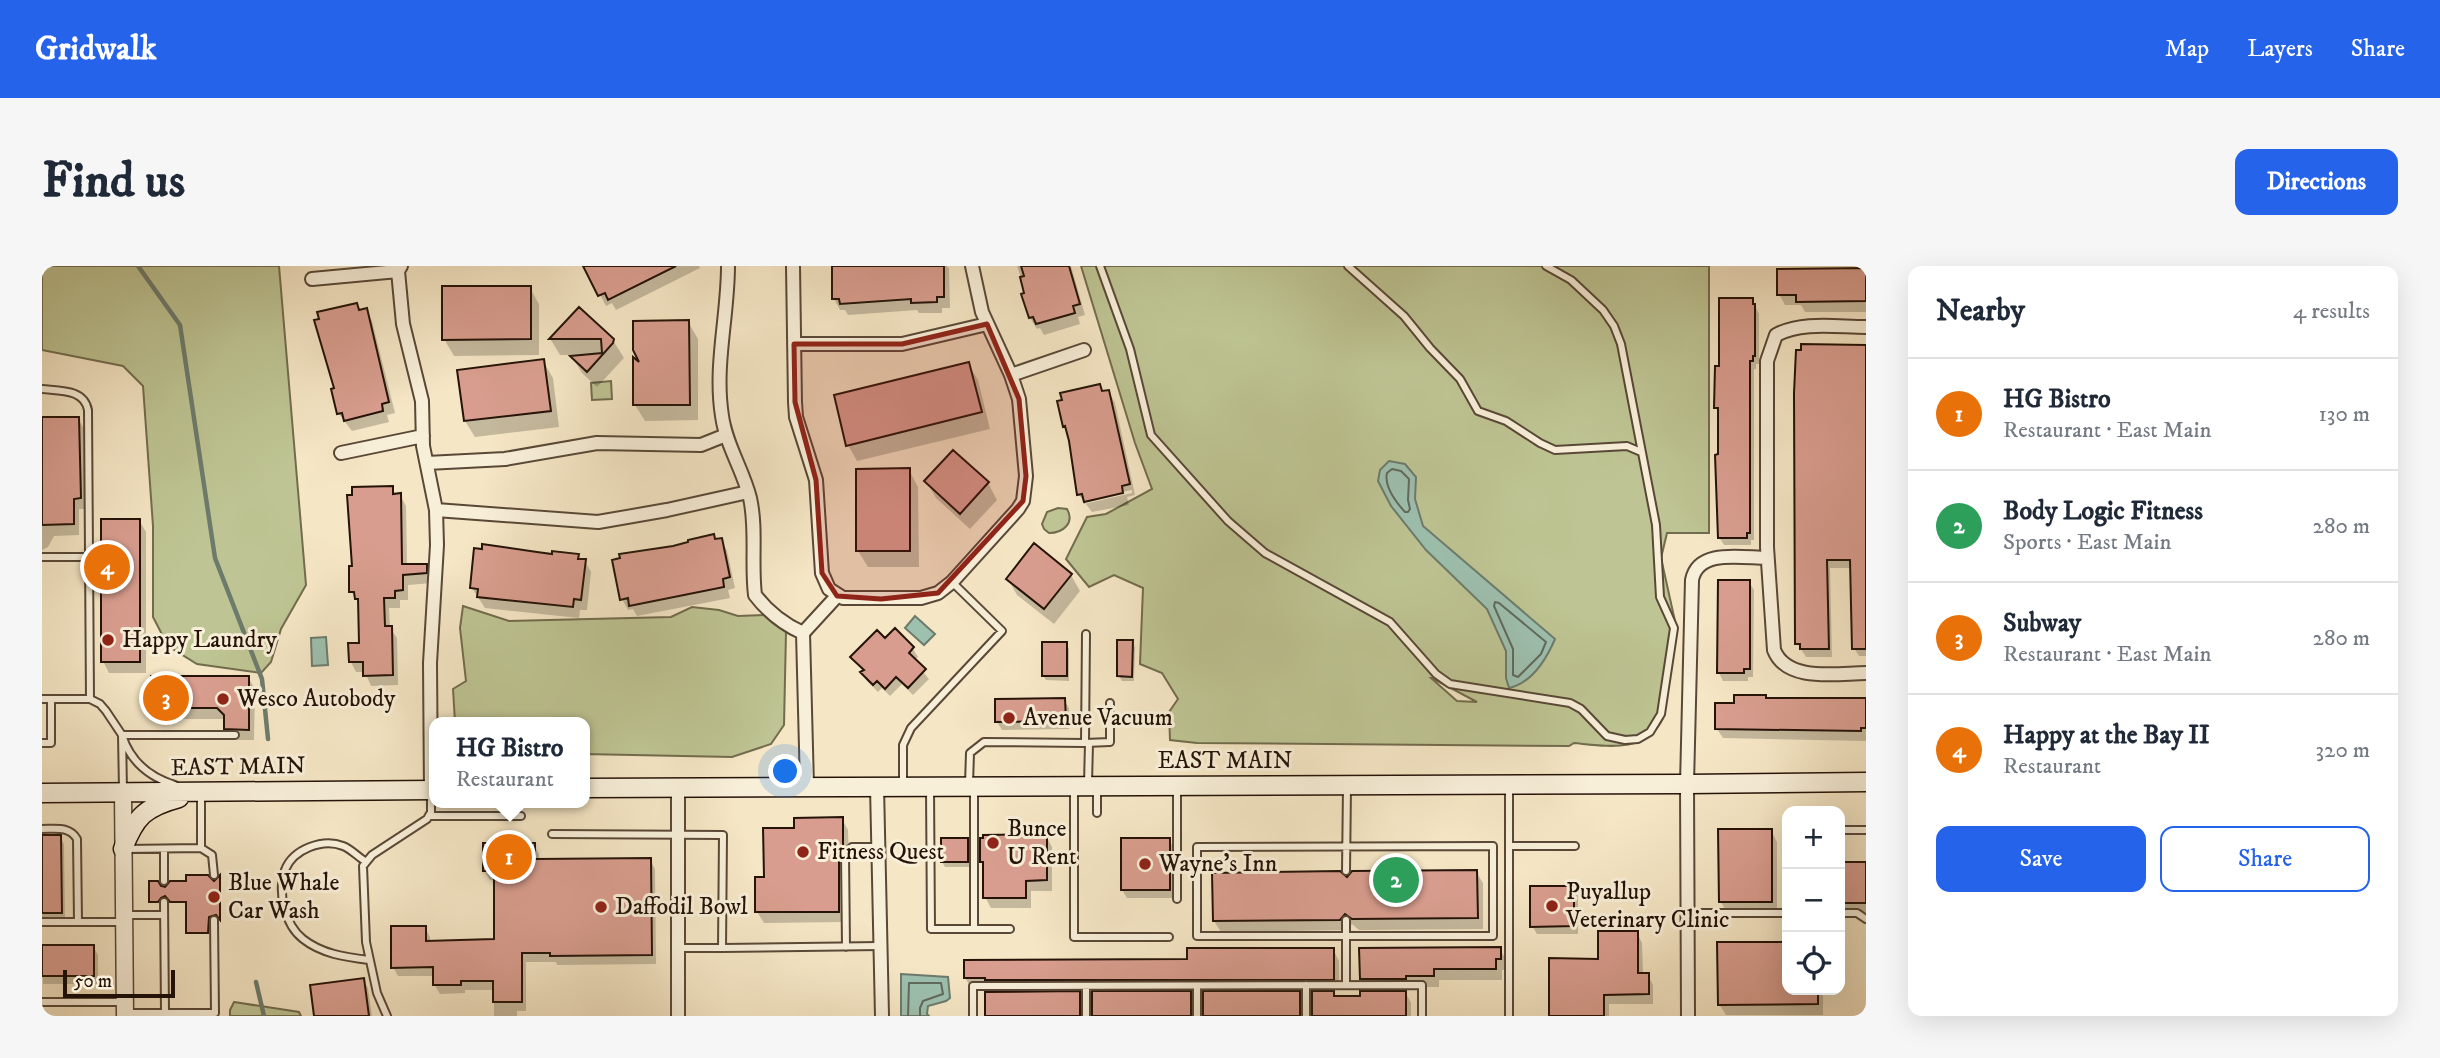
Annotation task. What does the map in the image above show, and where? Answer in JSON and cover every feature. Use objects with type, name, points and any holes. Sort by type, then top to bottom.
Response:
[{"type":"main road","name":"EAST MAIN","points":[[590,788],[1687,785],[1866,782]]},
{"type":"main road","name":"EAST MAIN","points":[[42,793],[429,790]]},
{"type":"main road","points":[[123,849],[136,822],[146,811],[161,803],[201,793]]},
{"type":"street","points":[[728,266],[728,300],[720,378],[722,418],[752,511],[755,594],[764,607],[803,634]]},
{"type":"street","points":[[793,266],[796,417],[816,480],[822,573],[824,581],[837,596],[852,599],[921,597],[938,593],[952,582],[1018,509],[1026,494],[1020,408],[1011,375],[979,301],[972,266]]},
{"type":"street","points":[[312,279],[400,268],[402,324],[422,401],[423,436],[436,510],[437,545],[430,663],[431,717]]},
{"type":"street","points":[[793,344],[902,344],[987,324]]},
{"type":"street","points":[[1866,327],[1793,328],[1776,335],[1766,361],[1767,558],[1773,643],[1777,658],[1791,669],[1801,672],[1866,673]]},
{"type":"street","points":[[1011,375],[1084,350]]},
{"type":"street","points":[[427,463],[505,459],[597,443],[701,444],[726,435]]},
{"type":"street","points":[[341,453],[423,436]]},
{"type":"street","points":[[436,510],[598,522],[748,492]]},
{"type":"street","points":[[1688,1016],[1687,785],[1691,587],[1694,570],[1706,560],[1767,558]]},
{"type":"street","points":[[807,786],[803,634],[837,596]]},
{"type":"street","points":[[877,786],[881,1016]]},
{"type":"street","points":[[678,787],[678,1016]]},
{"type":"street","points":[[123,792],[125,1010]]},
{"type":"lane","points":[[1100,266],[1130,349],[1152,435],[1228,521],[1265,553],[1390,622],[1436,674],[1450,684],[1570,703],[1581,709],[1607,736],[1625,740],[1638,739],[1650,732],[1661,714],[1674,628],[1660,597],[1656,525],[1642,452],[1614,326],[1603,310],[1571,279],[1546,266]]},
{"type":"lane","points":[[1348,266],[1405,316],[1430,348],[1460,379],[1478,411],[1506,421],[1555,450],[1627,446],[1642,452]]},
{"type":"lane","points":[[42,389],[77,394],[88,406],[90,699]]},
{"type":"lane","points":[[42,557],[89,557]]},
{"type":"lane","points":[[903,786],[903,745],[911,728],[1002,631],[952,582]]},
{"type":"lane","points":[[1086,634],[1086,786],[1074,937],[1169,937]]},
{"type":"lane","points":[[42,699],[90,699],[100,704],[122,735],[126,748],[147,772],[161,780],[201,793],[201,848]]},
{"type":"lane","points":[[42,743],[51,743],[51,699]]},
{"type":"lane","points":[[974,929],[970,753],[984,742],[1110,742],[1111,703]]},
{"type":"lane","points":[[122,735],[235,735]]},
{"type":"lane","points":[[122,735],[123,792]]},
{"type":"lane","points":[[1177,785],[1177,899]]},
{"type":"lane","points":[[1346,871],[1347,785]]},
{"type":"lane","points":[[1509,785],[1509,1016]]},
{"type":"lane","points":[[930,786],[931,929],[1010,929]]},
{"type":"lane","points":[[1086,786],[1097,813]]},
{"type":"lane","points":[[430,816],[431,808]]},
{"type":"lane","points":[[387,1016],[377,993],[366,943],[363,882],[365,861],[430,816],[521,816]]},
{"type":"lane","points":[[42,829],[66,829],[73,832],[77,839],[78,922]]},
{"type":"lane","points":[[1845,830],[1866,830]]},
{"type":"lane","points":[[552,834],[723,835],[722,948]]},
{"type":"lane","points":[[365,861],[344,846],[327,843],[311,846],[291,860],[285,870],[282,884],[284,906],[291,926],[300,937],[315,947],[338,956],[369,960]]},
{"type":"lane","points":[[1493,846],[1493,936],[1197,936],[1197,847],[1346,847],[1493,846]]},
{"type":"lane","points":[[1509,846],[1575,846]]},
{"type":"lane","points":[[846,947],[845,854],[852,847],[878,847]]},
{"type":"lane","points":[[123,849],[201,848],[212,855],[214,875]]},
{"type":"lane","points":[[164,849],[164,881]]},
{"type":"lane","points":[[164,902],[165,1013]]},
{"type":"lane","points":[[1688,913],[1782,913]]},
{"type":"lane","points":[[1845,913],[1857,913],[1866,919]]},
{"type":"lane","points":[[42,922],[164,915]]},
{"type":"lane","points":[[1346,919],[1346,985]]},
{"type":"lane","points":[[42,1002],[165,1013],[215,1013],[214,920]]},
{"type":"lane","points":[[678,948],[880,946]]},
{"type":"lane","points":[[1306,985],[1306,1016]]},
{"type":"lane","points":[[973,1016],[973,986],[1422,985],[1422,1016]]},
{"type":"lane","points":[[1086,1016],[1087,986]]},
{"type":"lane","points":[[1197,986],[1197,1016]]},
{"type":"highlighted area","points":[[987,324],[1019,399],[1026,476],[1023,501],[938,593],[881,599],[837,596],[822,573],[816,480],[795,402],[794,344],[902,344]]},
{"type":"shaded area","points":[[42,266],[279,266],[306,585],[281,629],[271,662],[261,673],[197,664],[168,646],[153,617],[153,526],[143,386],[123,366],[42,350]]},
{"type":"shaded area","points":[[1081,266],[1709,266],[1709,533],[1667,533],[1661,558],[1677,630],[1663,718],[1656,730],[1636,743],[1612,746],[1574,743],[1569,746],[1197,743],[1170,740],[1169,712],[1178,699],[1162,673],[1140,664],[1143,588],[1114,575],[1089,587],[1066,559],[1087,517],[1106,514],[1152,489],[1135,443]],"holes":[[[1431,678],[1477,702],[1457,701]]]},
{"type":"shaded area","points":[[611,381],[612,399],[592,400],[591,383]]},
{"type":"shaded area","points":[[1058,508],[1067,509],[1069,523],[1063,529],[1049,533],[1042,524],[1047,512]]},
{"type":"shaded area","points":[[463,606],[509,621],[671,617],[692,607],[719,610],[738,616],[765,615],[786,632],[784,725],[771,744],[732,757],[590,754],[590,717],[455,717],[453,689],[466,681],[460,628]]},
{"type":"shaded area","points":[[234,1002],[299,1012],[301,1016],[230,1016]]},
{"type":"water","points":[[1389,461],[1405,464],[1416,477],[1415,499],[1423,526],[1555,639],[1542,662],[1524,681],[1509,688],[1506,678],[1506,651],[1487,609],[1426,550],[1391,506],[1378,481],[1380,470]]},
{"type":"water","points":[[915,616],[935,634],[924,645],[905,628]]},
{"type":"water","points":[[326,637],[328,665],[312,666],[311,638]]},
{"type":"water","points":[[901,974],[948,977],[950,998],[928,1006],[929,1016],[901,1016]]},
{"type":"building","points":[[583,266],[676,266],[608,300],[605,293],[598,296]]},
{"type":"building","points":[[832,266],[944,266],[944,297],[937,297],[937,302],[911,303],[911,299],[840,304],[839,299],[832,299]]},
{"type":"building","points":[[1021,266],[1069,266],[1080,304],[1073,306],[1075,313],[1036,324],[1033,317],[1029,318],[1021,294],[1024,293],[1020,277],[1024,276]]},
{"type":"building","points":[[1866,268],[1866,301],[1796,302],[1796,295],[1777,295],[1777,269]]},
{"type":"building","points":[[442,286],[531,286],[531,339],[442,340]]},
{"type":"building","points":[[1719,298],[1753,298],[1755,304],[1755,356],[1753,361],[1750,361],[1750,533],[1747,533],[1747,538],[1718,538],[1715,455],[1718,454],[1718,408],[1714,408],[1715,366],[1719,366]]},
{"type":"building","points":[[357,303],[359,310],[367,308],[389,402],[382,404],[383,411],[344,421],[342,413],[337,414],[331,389],[334,388],[314,320],[319,319],[317,312]]},
{"type":"building","points":[[579,307],[614,339],[587,372],[570,356],[602,353],[601,339],[549,339]]},
{"type":"building","points":[[689,320],[690,405],[633,405],[633,357],[639,362],[633,350],[633,321]]},
{"type":"building","points":[[1801,344],[1866,345],[1866,649],[1852,649],[1850,560],[1827,560],[1829,649],[1800,649],[1800,644],[1795,644],[1794,393],[1796,350],[1801,350]]},
{"type":"building","points":[[544,359],[551,411],[464,421],[457,370]]},
{"type":"building","points":[[969,362],[982,412],[846,446],[834,395]]},
{"type":"building","points":[[1100,384],[1102,391],[1109,390],[1130,484],[1122,486],[1123,493],[1084,502],[1082,494],[1077,495],[1069,441],[1057,401],[1062,400],[1060,393]]},
{"type":"building","points":[[42,417],[79,417],[81,498],[74,499],[74,524],[42,525]]},
{"type":"building","points":[[953,450],[989,482],[960,514],[924,481]]},
{"type":"building","points":[[910,468],[910,551],[856,551],[856,469]]},
{"type":"building","points":[[393,486],[393,494],[401,493],[402,564],[427,564],[427,573],[403,575],[403,590],[395,591],[395,598],[384,598],[385,626],[392,626],[393,675],[363,676],[363,662],[349,662],[348,643],[359,643],[358,599],[355,599],[354,592],[349,592],[349,566],[352,566],[347,495],[352,495],[352,487]]},
{"type":"building","points":[[101,519],[140,519],[140,662],[101,662]]},
{"type":"building","points":[[714,534],[715,539],[722,538],[730,577],[723,579],[724,587],[629,606],[628,598],[620,600],[612,560],[620,558],[619,554],[673,546]]},
{"type":"building","points":[[1034,543],[1072,574],[1044,609],[1006,579]]},
{"type":"building","points":[[482,544],[552,554],[552,551],[579,554],[578,559],[586,559],[581,600],[574,599],[573,607],[477,597],[478,589],[470,588],[474,548],[482,549]]},
{"type":"building","points":[[1718,580],[1750,580],[1750,669],[1744,669],[1744,673],[1717,673]]},
{"type":"building","points":[[895,628],[914,647],[909,653],[926,669],[908,688],[896,677],[885,689],[877,681],[873,685],[860,672],[864,670],[850,657],[877,630],[885,638]]},
{"type":"building","points":[[1117,640],[1133,640],[1132,677],[1117,676]]},
{"type":"building","points":[[1042,642],[1067,642],[1067,676],[1042,676]]},
{"type":"building","points":[[151,676],[249,676],[249,730],[224,729],[224,715],[217,708],[151,708]]},
{"type":"building","points":[[1734,695],[1766,695],[1766,698],[1866,698],[1866,728],[1861,728],[1861,731],[1715,729],[1715,703],[1734,703]]},
{"type":"building","points":[[1065,698],[1066,721],[995,722],[995,699]]},
{"type":"building","name":"Fitness Quest","points":[[843,817],[843,848],[839,854],[839,912],[755,912],[755,877],[764,877],[763,828],[794,828],[794,818]]},
{"type":"building","points":[[1718,829],[1772,829],[1772,902],[1719,902]]},
{"type":"building","points":[[1047,834],[1047,880],[1026,881],[1026,898],[983,898],[980,838],[983,838],[983,835]]},
{"type":"building","points":[[42,835],[61,835],[62,913],[42,913]]},
{"type":"building","points":[[941,838],[968,838],[968,862],[941,862]]},
{"type":"building","name":"Wayne's Inn","points":[[1121,838],[1170,838],[1170,890],[1121,890]]},
{"type":"building","points":[[483,843],[535,843],[535,859],[651,858],[652,955],[550,956],[550,953],[522,953],[522,1002],[493,1002],[493,981],[461,981],[461,985],[433,985],[433,967],[391,968],[391,926],[426,926],[426,941],[494,939],[494,871],[483,871]]},
{"type":"building","points":[[1845,862],[1866,862],[1866,903],[1845,903]]},
{"type":"building","points":[[1477,870],[1478,918],[1352,919],[1345,914],[1340,920],[1213,921],[1212,873],[1340,871],[1347,877],[1352,871]]},
{"type":"building","points":[[186,875],[208,875],[214,881],[220,875],[220,920],[216,915],[209,917],[208,933],[186,933],[186,902],[170,902],[165,896],[158,902],[149,902],[149,881],[158,881],[165,887],[170,881],[186,881]]},
{"type":"building","name":"Puyallup Veterinary Clinic","points":[[1530,886],[1574,886],[1574,926],[1530,927]]},
{"type":"building","points":[[1598,931],[1638,931],[1638,973],[1649,973],[1649,994],[1604,995],[1604,1016],[1549,1016],[1549,958],[1598,959]]},
{"type":"building","points":[[1717,942],[1782,942],[1782,995],[1818,995],[1818,1004],[1718,1005]]},
{"type":"building","points":[[42,945],[94,945],[94,976],[42,976]]},
{"type":"building","points":[[1501,947],[1501,959],[1496,959],[1496,969],[1434,969],[1434,976],[1360,979],[1359,948]]},
{"type":"building","points":[[1187,948],[1334,948],[1334,980],[964,978],[964,960],[1187,959]]},
{"type":"building","points":[[364,978],[369,1016],[314,1016],[310,985]]},
{"type":"building","points":[[1080,991],[1080,1016],[985,1016],[985,992]]},
{"type":"building","points":[[1092,991],[1191,991],[1191,1016],[1092,1016]]},
{"type":"building","points":[[1203,991],[1300,991],[1300,1016],[1203,1016]]},
{"type":"building","points":[[1312,991],[1334,991],[1334,996],[1360,996],[1360,991],[1406,991],[1406,1016],[1312,1016]]},
{"type":"waterway","points":[[138,266],[180,325],[215,558],[262,679],[268,739]]},
{"type":"waterway","points":[[256,982],[264,1016]]},
{"type":"place","name":"Happy at the Bay II","points":[[107,567]]},
{"type":"place","name":"Happy Laundry","points":[[108,640]]},
{"type":"place","name":"Subway","points":[[166,698]]},
{"type":"place","name":"Wesco Autobody","points":[[223,699]]},
{"type":"place","name":"Avenue Vacuum","points":[[1009,718]]},
{"type":"place","name":"Bunce U Rent","points":[[993,843]]},
{"type":"place","name":"Fitness Quest","points":[[803,852]]},
{"type":"place","name":"HG Bistro","points":[[509,857]]},
{"type":"place","name":"Wayne's Inn","points":[[1145,864]]},
{"type":"place","name":"Body Logic Fitness","points":[[1396,880]]},
{"type":"place","name":"Blue Whale Car Wash","points":[[214,897]]},
{"type":"place","name":"Puyallup Veterinary Clinic","points":[[1552,906]]},
{"type":"place","name":"Daffodil Bowl","points":[[601,907]]}]
